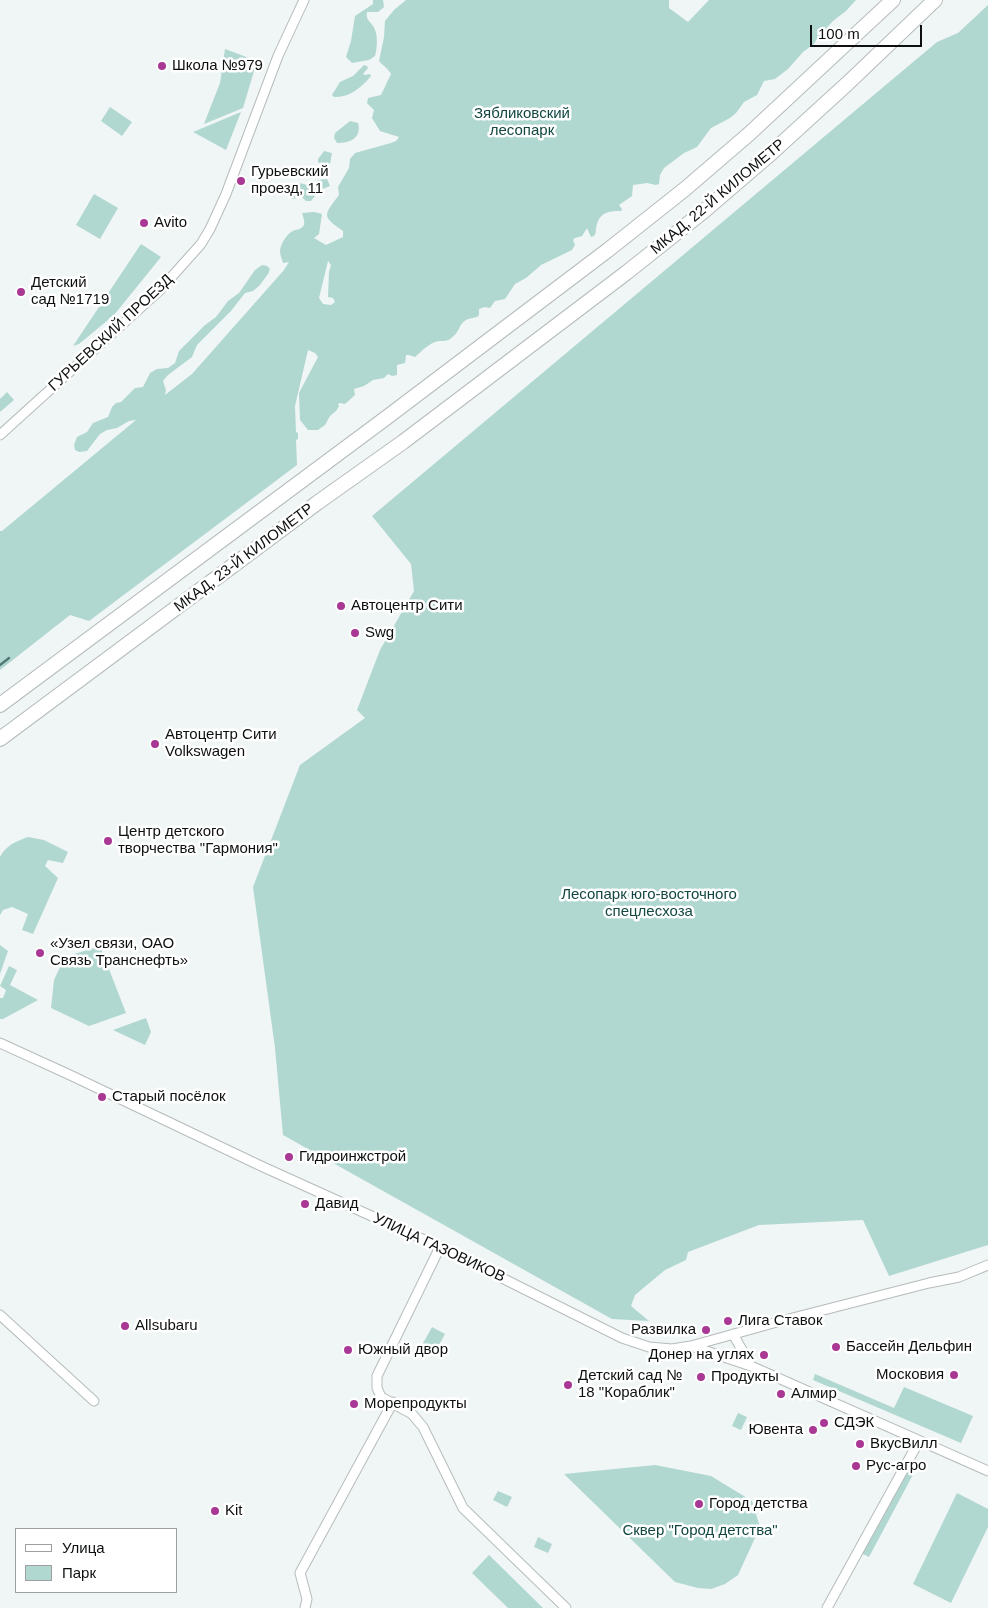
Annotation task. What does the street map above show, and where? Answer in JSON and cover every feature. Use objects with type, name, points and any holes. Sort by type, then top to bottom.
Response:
[{"type":"highway","name":"МКАД, 22-Й КИЛОМЕТР","points":[[470,355],[685,189],[749,134],[893,0]]},
{"type":"highway","name":"МКАД, 22-Й КИЛОМЕТР","points":[[488,378],[626,274],[704,212],[848,84],[935,0]]},
{"type":"highway","name":"МКАД, 23-Й КИЛОМЕТР","points":[[0,704],[470,355]]},
{"type":"highway","name":"МКАД, 23-Й КИЛОМЕТР","points":[[0,739],[488,378]]},
{"type":"street","name":"ГУРЬЕВСКИЙ ПРОЕЗД","points":[[0,435],[160,291],[201,244],[226,194],[278,56],[304,0]]},
{"type":"street","name":"УЛИЦА ГАЗОВИКОВ","points":[[0,1043],[261,1166],[440,1247],[622,1338],[649,1347],[672,1349],[691,1346]]},
{"type":"street","points":[[440,1247],[376,1376],[377,1388],[382,1397],[412,1414],[423,1427],[463,1508],[566,1608]]},
{"type":"street","points":[[691,1346],[929,1283],[959,1277],[988,1265]]},
{"type":"street","points":[[0,1315],[94,1401]]},
{"type":"street","points":[[733,1334],[751,1366]]},
{"type":"street","points":[[691,1346],[714,1352],[751,1366],[988,1471]]},
{"type":"street","points":[[305,1608],[306,1598],[300,1573],[393,1402]]},
{"type":"street","points":[[828,1608],[919,1442]]},
{"type":"green space","points":[[373,0],[383,0],[384,7],[378,12],[367,12],[367,18],[377,36],[375,56],[369,60],[352,63],[346,57],[355,16],[373,4]]},
{"type":"green space","name":"Зябликовский лесопарк","points":[[406,0],[669,0],[669,8],[688,22],[709,0],[856,0],[833,21],[814,44],[803,52],[788,69],[775,79],[764,81],[757,95],[744,102],[730,118],[711,128],[697,147],[684,153],[664,168],[660,175],[659,184],[633,185],[632,196],[619,205],[622,209],[621,211],[610,212],[601,216],[594,236],[591,237],[587,228],[582,236],[573,240],[575,245],[572,250],[541,265],[526,278],[515,284],[505,299],[495,301],[490,308],[479,309],[479,315],[465,320],[450,339],[432,343],[415,357],[406,355],[405,363],[397,365],[397,375],[392,376],[388,374],[384,378],[373,380],[364,386],[354,389],[355,395],[345,404],[338,404],[339,406],[336,411],[330,416],[325,425],[318,430],[308,430],[300,420],[299,393],[318,357],[315,353],[308,350],[295,406],[296,432],[298,433],[298,439],[296,440],[297,465],[89,621],[70,615],[0,670],[0,531],[136,420],[129,421],[100,434],[87,451],[79,452],[75,450],[74,445],[77,437],[87,432],[93,423],[108,417],[112,407],[116,403],[121,402],[135,388],[143,387],[150,373],[157,369],[168,368],[175,363],[179,351],[205,325],[216,317],[228,301],[239,293],[255,270],[262,265],[267,266],[270,269],[260,285],[253,291],[245,293],[231,311],[197,345],[192,357],[163,381],[166,390],[165,395],[192,374],[284,270],[289,262],[283,263],[280,248],[288,234],[300,229],[304,225],[302,213],[314,212],[322,214],[319,234],[314,238],[326,245],[343,237],[343,231],[328,219],[327,215],[330,207],[339,195],[338,187],[349,168],[350,159],[355,153],[391,143],[399,137],[380,131],[372,118],[374,110],[367,103],[368,98],[381,95],[391,74],[379,61],[385,21]],"holes":[[[328,261],[331,265],[328,297],[333,298],[335,302],[331,305],[323,304],[319,298]]]},
{"type":"green space","name":"Лесопарк юго-восточного спецлесхоза","points":[[988,5],[988,1245],[889,1276],[863,1220],[759,1225],[688,1252],[686,1260],[665,1270],[635,1295],[631,1306],[649,1321],[612,1319],[283,1135],[275,1048],[253,887],[300,765],[365,718],[357,710],[380,650],[414,591],[411,564],[372,516],[937,42],[958,33]]},
{"type":"green space","points":[[225,49],[257,61],[243,108],[204,124],[220,83]]},
{"type":"green space","points":[[364,65],[368,68],[363,74],[370,74],[371,76],[359,88],[345,96],[334,97],[332,95],[340,82],[353,76]]},
{"type":"green space","points":[[110,107],[132,122],[122,136],[101,121]]},
{"type":"green space","points":[[241,112],[226,150],[193,132]]},
{"type":"green space","points":[[350,121],[358,123],[358,133],[350,141],[337,143],[334,138],[335,133]]},
{"type":"green space","points":[[324,151],[332,153],[328,166],[318,162]]},
{"type":"green space","points":[[327,179],[330,186],[320,190],[311,201],[306,201],[302,197],[292,199],[290,196],[291,185],[299,183],[312,186],[318,180]]},
{"type":"green space","points":[[94,194],[118,208],[100,239],[76,225]]},
{"type":"green space","points":[[141,244],[161,257],[114,315],[79,344],[73,346]]},
{"type":"green space","points":[[7,392],[14,400],[0,412],[0,399]]},
{"type":"green space","points":[[28,837],[44,840],[68,852],[63,863],[48,860],[45,866],[58,878],[33,934],[22,930],[28,914],[12,907],[3,910],[0,915],[0,857],[9,846]]},
{"type":"green space","points":[[0,945],[8,951],[0,974]]},
{"type":"green space","points":[[100,946],[126,1013],[89,1026],[51,1008],[54,980],[65,957]]},
{"type":"green space","points":[[9,966],[17,970],[10,985],[38,1000],[0,1019],[0,998],[3,998],[6,990],[0,986]]},
{"type":"green space","points":[[146,1018],[151,1032],[145,1045],[113,1030]]},
{"type":"green space","points":[[432,1327],[445,1334],[434,1354],[421,1347]]},
{"type":"green space","points":[[815,1374],[894,1408],[904,1387],[973,1416],[961,1443],[813,1380]]},
{"type":"green space","points":[[738,1413],[747,1417],[741,1430],[732,1426]]},
{"type":"green space","name":"Сквер \"Город детства\"","points":[[655,1465],[711,1476],[752,1501],[760,1527],[738,1575],[725,1584],[711,1589],[675,1582],[564,1474]]},
{"type":"green space","points":[[907,1465],[916,1469],[869,1557],[861,1553]]},
{"type":"green space","points":[[498,1491],[512,1497],[507,1507],[493,1500]]},
{"type":"green space","points":[[957,1493],[988,1509],[988,1527],[951,1603],[913,1584]]},
{"type":"green space","points":[[538,1537],[552,1544],[548,1553],[534,1547]]},
{"type":"green space","points":[[489,1555],[543,1608],[508,1608],[472,1573]]},
{"type":"waterway","points":[[0,665],[9,658]]},
{"type":"place","name":"Школа №979","points":[[162,66]]},
{"type":"place","name":"Гурьевский проезд, 11","points":[[241,181]]},
{"type":"place","name":"Avito","points":[[144,223]]},
{"type":"place","name":"Детский сад №1719","points":[[21,292]]},
{"type":"place","name":"Автоцентр Сити","points":[[341,606]]},
{"type":"place","name":"Swg","points":[[355,633]]},
{"type":"place","name":"Автоцентр Сити Volkswagen","points":[[155,744]]},
{"type":"place","name":"Центр детского творчества \"Гармония\"","points":[[108,841]]},
{"type":"place","name":"«Узел связи, ОАО Связь Транснефть»","points":[[40,953]]},
{"type":"place","name":"Старый посёлок","points":[[102,1097]]},
{"type":"place","name":"Гидроинжстрой","points":[[289,1157]]},
{"type":"place","name":"Давид","points":[[305,1204]]},
{"type":"place","name":"Лига Ставок","points":[[728,1321]]},
{"type":"place","name":"Allsubaru","points":[[125,1326]]},
{"type":"place","name":"Развилка","points":[[706,1330]]},
{"type":"place","name":"Бассейн Дельфин","points":[[836,1347]]},
{"type":"place","name":"Южный двор","points":[[348,1350]]},
{"type":"place","name":"Донер на углях","points":[[764,1355]]},
{"type":"place","name":"Московия","points":[[954,1375]]},
{"type":"place","name":"Продукты","points":[[701,1377]]},
{"type":"place","name":"Детский сад № 18 \"Кораблик\"","points":[[568,1385]]},
{"type":"place","name":"Алмир","points":[[781,1394]]},
{"type":"place","name":"Морепродукты","points":[[354,1404]]},
{"type":"place","name":"СДЭК","points":[[824,1423]]},
{"type":"place","name":"Ювента","points":[[813,1430]]},
{"type":"place","name":"ВкусВилл","points":[[860,1444]]},
{"type":"place","name":"Рус-агро","points":[[856,1466]]},
{"type":"place","name":"Город детства","points":[[699,1504]]},
{"type":"place","name":"Kit","points":[[215,1511]]}]
